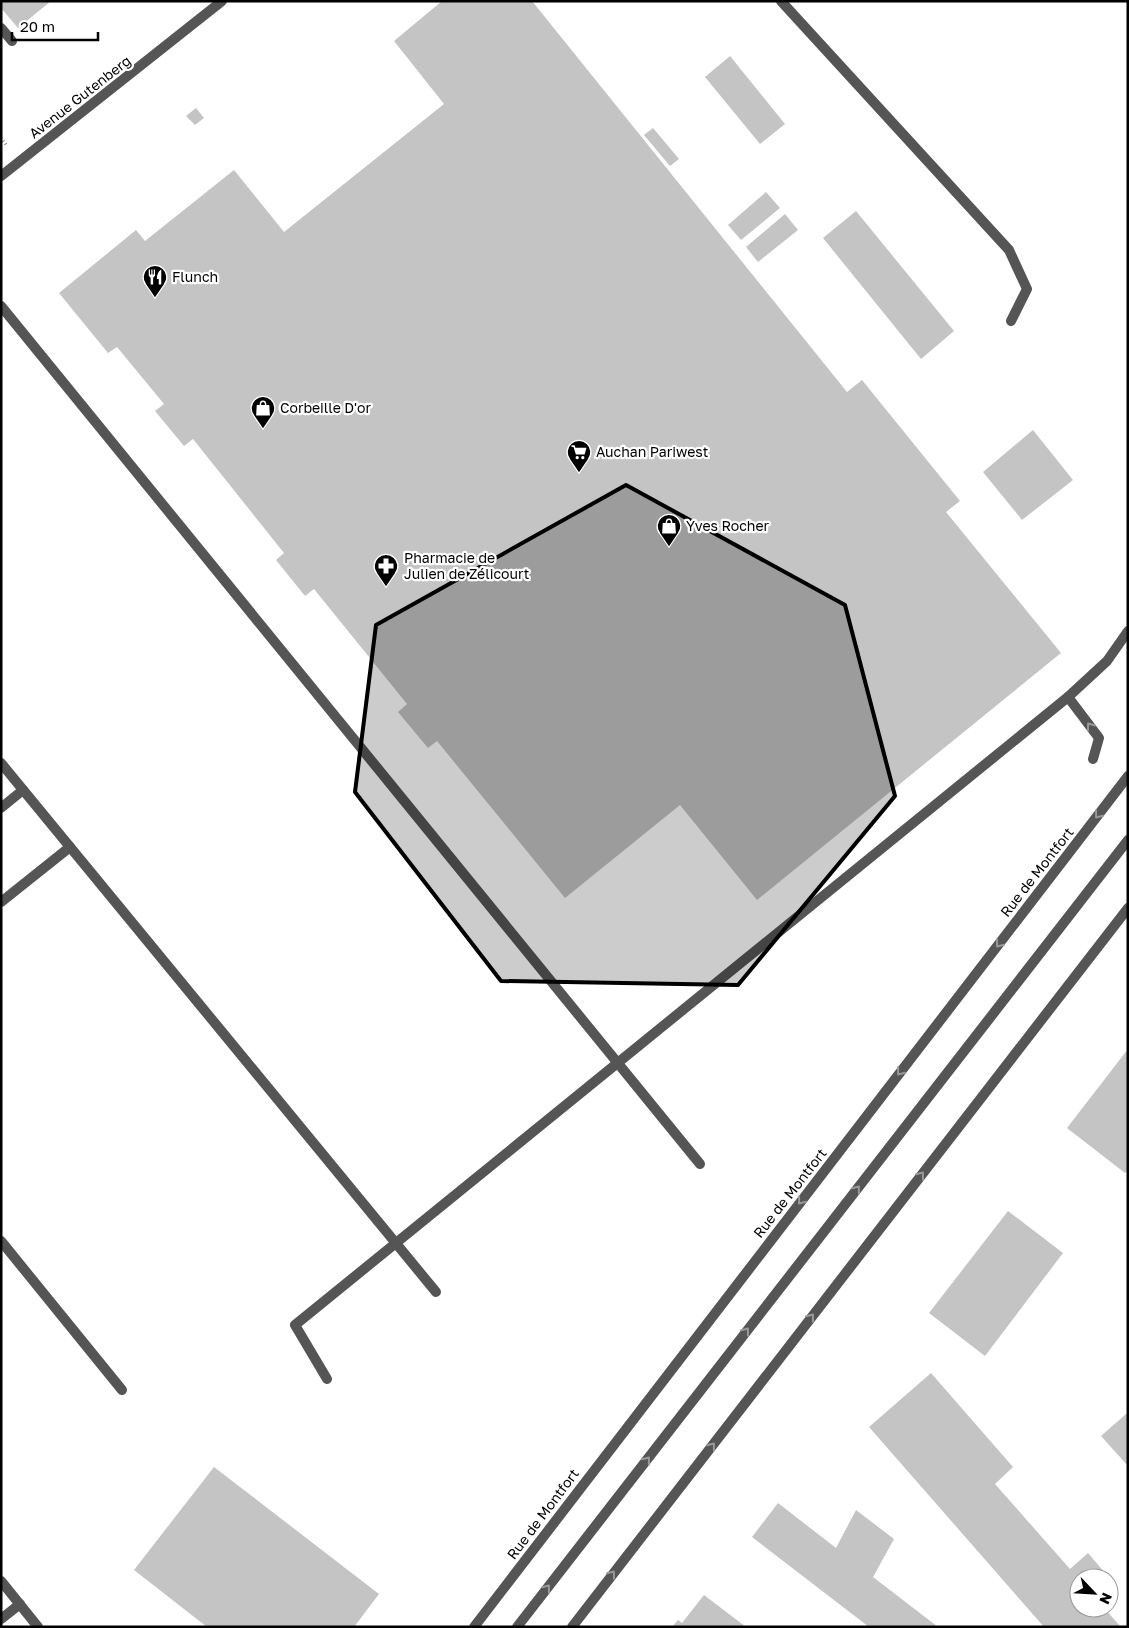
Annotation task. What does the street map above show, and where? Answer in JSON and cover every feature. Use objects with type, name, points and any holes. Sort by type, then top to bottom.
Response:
[{"type":"street","name":"Avenue Gutenberg","points":[[1,176],[222,1]]},
{"type":"street","points":[[781,1],[1009,250],[1027,289],[1011,321]]},
{"type":"street","points":[[1,28],[12,41]]},
{"type":"street","points":[[1,306],[5,318],[700,1164]]},
{"type":"street","points":[[327,1379],[295,1326],[617,1062],[1068,697],[1107,661],[1128,631]]},
{"type":"street","points":[[1068,697],[1099,738],[1093,759]]},
{"type":"street","points":[[1,764],[436,1292]]},
{"type":"street","name":"Rue de Montfort","points":[[474,1627],[1128,776]]},
{"type":"street","points":[[1,808],[23,790]]},
{"type":"street","points":[[517,1627],[1128,840]]},
{"type":"street","points":[[1,902],[70,847]]},
{"type":"street","points":[[572,1627],[1128,908]]},
{"type":"street","points":[[1,1241],[122,1390]]},
{"type":"street","points":[[1,1581],[38,1627]]},
{"type":"street","points":[[1,1619],[20,1604]]},
{"type":"highlighted area","points":[[626,485],[845,605],[895,796],[738,985],[501,981],[355,792],[376,625]]},
{"type":"building","points":[[1,1],[51,1],[18,28],[1,8]]},
{"type":"building","name":"Auchan Pariwest","points":[[442,1],[532,1],[847,392],[862,380],[960,501],[946,512],[1061,653],[757,900],[680,805],[565,898],[437,741],[428,748],[398,712],[407,704],[314,589],[305,596],[276,560],[284,553],[193,439],[184,446],[155,411],[164,404],[117,347],[108,353],[59,293],[136,230],[145,241],[234,170],[284,232],[444,104],[394,41]]},
{"type":"building","points":[[730,56],[785,124],[760,144],[705,77]]},
{"type":"building","points":[[196,108],[204,118],[195,125],[186,116]]},
{"type":"building","points":[[653,128],[679,159],[670,166],[644,135]]},
{"type":"building","points":[[766,192],[780,208],[741,240],[728,225]]},
{"type":"building","points":[[856,211],[954,331],[921,359],[823,238]]},
{"type":"building","points":[[785,214],[798,230],[758,262],[746,247]]},
{"type":"building","points":[[1033,430],[1073,480],[1022,520],[983,472]]},
{"type":"building","points":[[1128,1049],[1128,1170],[1125,1173],[1067,1128]]},
{"type":"building","points":[[1008,1211],[1063,1253],[985,1356],[929,1313]]},
{"type":"building","points":[[931,1373],[1013,1467],[995,1484],[1069,1568],[1069,1618],[1113,1618],[1121,1627],[1044,1627],[869,1427]]},
{"type":"building","points":[[1126,1414],[1128,1416],[1128,1466],[1101,1436]]},
{"type":"building","points":[[214,1467],[379,1594],[354,1627],[207,1627],[134,1570]]},
{"type":"building","points":[[778,1503],[836,1548],[856,1510],[894,1539],[873,1577],[938,1627],[869,1627],[752,1537]]},
{"type":"building","points":[[1088,1553],[1101,1568],[1071,1568]]},
{"type":"building","points":[[704,1595],[746,1627],[672,1627],[678,1620],[682,1623]]},
{"type":"place","name":"Flunch","points":[[155,298]]},
{"type":"place","name":"Corbeille D'or","points":[[263,429]]},
{"type":"place","name":"Auchan Pariwest","points":[[579,473]]},
{"type":"place","name":"Yves Rocher","points":[[669,547]]},
{"type":"place","name":"Pharmacie de Julien de Zélicourt","points":[[386,587]]}]
